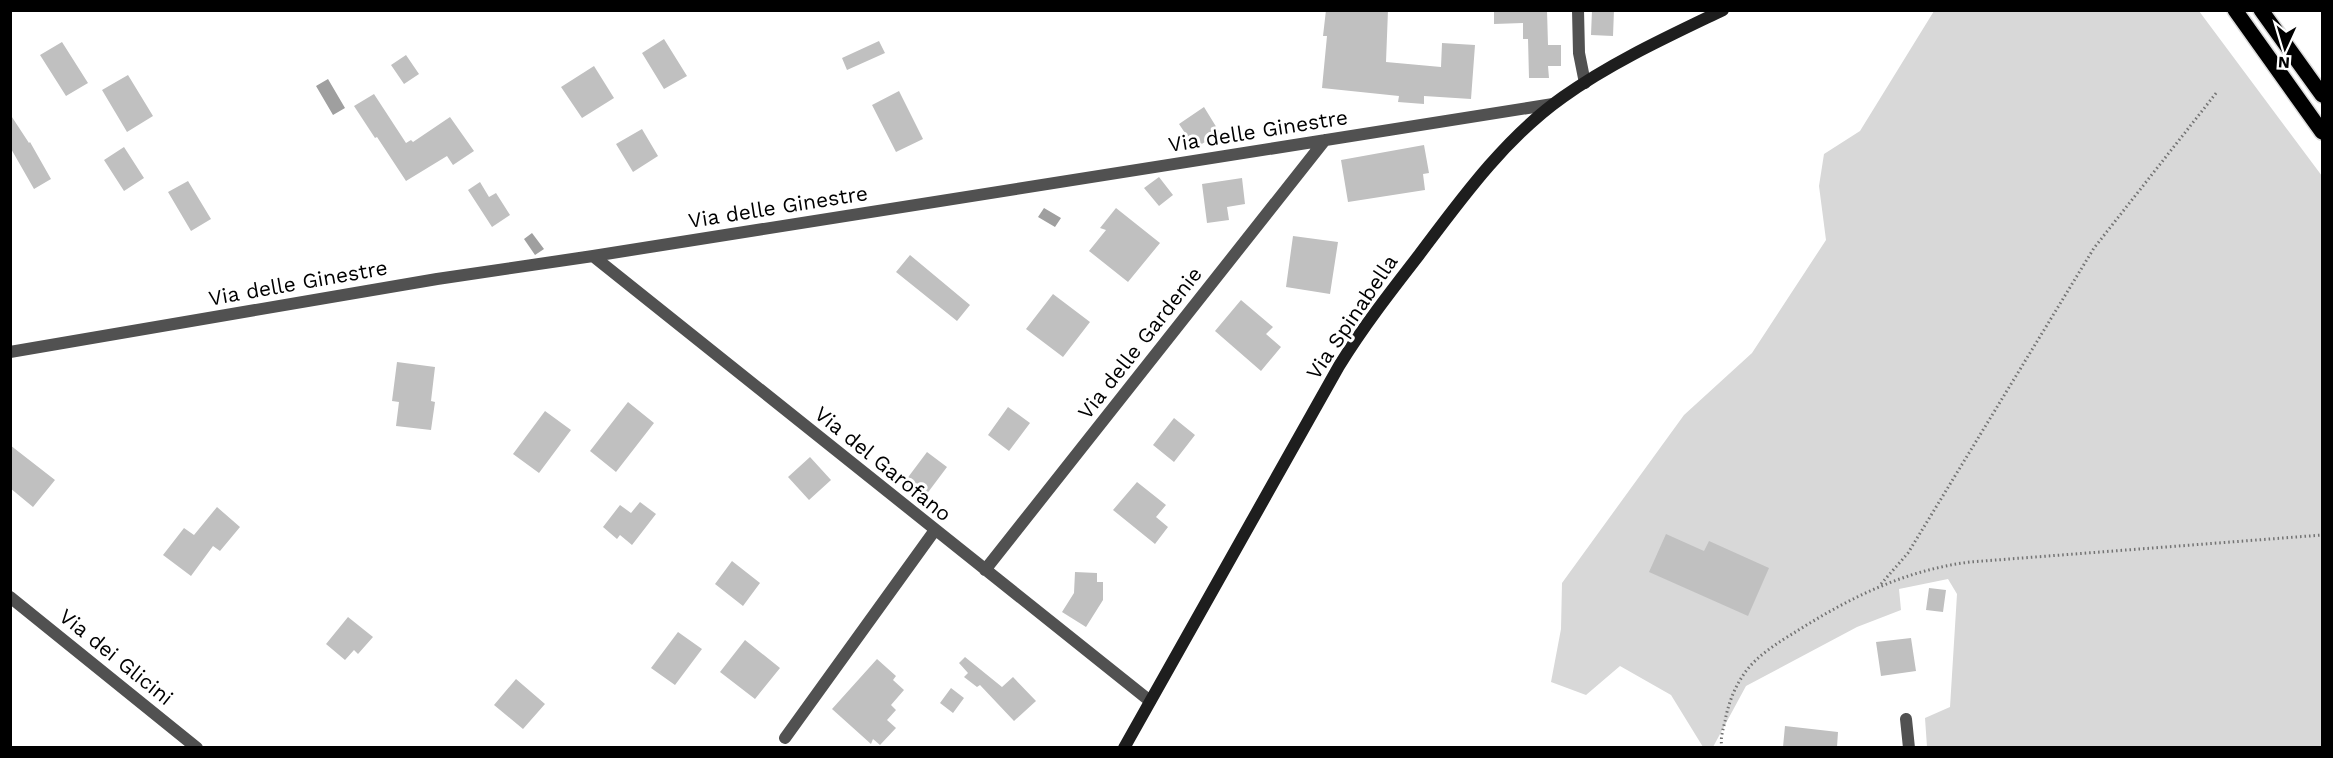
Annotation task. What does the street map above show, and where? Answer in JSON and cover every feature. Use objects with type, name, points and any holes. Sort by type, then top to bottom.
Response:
[{"type":"main road","points":[[2235,10],[2322,132]]},
{"type":"main road","points":[[2261,10],[2322,96]]},
{"type":"street","points":[[1578,10],[1579,53],[1586,82]]},
{"type":"street","name":"Via Spinabella","points":[[1124,747],[1349,348],[1473,184],[1553,104],[1616,64],[1723,10]]},
{"type":"street","name":"Via delle Ginestre","points":[[10,352],[426,280],[593,256],[1553,104]]},
{"type":"street","name":"Via delle Gardenie","points":[[985,570],[1325,141]]},
{"type":"street","name":"Via del Garofano","points":[[593,256],[1150,701]]},
{"type":"street","points":[[785,738],[935,530]]},
{"type":"street","name":"Via dei Glicini","points":[[10,597],[197,747]]},
{"type":"street","points":[[1906,719],[1909,747]]},
{"type":"path","points":[[1880,585],[1908,553],[2094,248],[2217,92]]},
{"type":"path","points":[[1722,747],[1720,741],[1728,705],[1744,673],[1775,644],[1830,610],[1880,585],[1936,568],[1970,562],[2322,535]]},
{"type":"shaded area","points":[[1934,11],[2199,11],[2322,176],[2322,747],[1927,747],[1925,718],[1950,707],[1957,594],[1948,579],[1899,589],[1901,610],[1857,627],[1746,686],[1713,747],[1703,747],[1671,695],[1620,666],[1586,695],[1551,682],[1561,629],[1562,583],[1684,415],[1752,353],[1826,240],[1819,186],[1824,154],[1860,131]]},
{"type":"shaded area","points":[[328,79],[345,108],[333,115],[316,86]]},
{"type":"shaded area","points":[[1044,208],[1061,218],[1055,227],[1038,217]]},
{"type":"shaded area","points":[[532,233],[544,249],[535,255],[524,239]]},
{"type":"building","points":[[1326,10],[1388,10],[1386,62],[1441,67],[1442,43],[1475,45],[1471,99],[1424,96],[1424,104],[1398,102],[1399,96],[1322,88],[1327,36],[1323,36]]},
{"type":"building","points":[[1494,10],[1547,10],[1548,45],[1561,45],[1561,66],[1548,66],[1549,78],[1529,78],[1528,39],[1523,39],[1523,23],[1494,24]]},
{"type":"building","points":[[1592,10],[1614,10],[1613,36],[1591,35]]},
{"type":"building","points":[[664,39],[687,76],[664,89],[642,53]]},
{"type":"building","points":[[879,41],[885,53],[847,70],[842,58]]},
{"type":"building","points":[[62,42],[88,83],[66,96],[40,55]]},
{"type":"building","points":[[406,55],[419,74],[404,84],[391,65]]},
{"type":"building","points":[[594,66],[614,98],[582,118],[561,87]]},
{"type":"building","points":[[128,75],[153,116],[127,132],[102,90]]},
{"type":"building","points":[[899,91],[923,139],[896,152],[872,105]]},
{"type":"building","points":[[374,94],[406,143],[411,140],[413,142],[450,117],[474,151],[453,165],[447,156],[406,181],[354,106]]},
{"type":"building","points":[[1204,107],[1220,133],[1195,148],[1179,124]]},
{"type":"building","points":[[10,114],[30,142],[51,179],[34,189],[10,147]]},
{"type":"building","points":[[642,129],[658,156],[633,172],[616,144]]},
{"type":"building","points":[[1424,145],[1429,173],[1423,174],[1425,190],[1348,202],[1341,160]]},
{"type":"building","points":[[124,147],[144,178],[124,191],[104,160]]},
{"type":"building","points":[[1159,177],[1173,195],[1159,206],[1144,188]]},
{"type":"building","points":[[1242,178],[1245,204],[1227,207],[1229,220],[1207,223],[1202,184]]},
{"type":"building","points":[[188,181],[211,219],[191,231],[168,192]]},
{"type":"building","points":[[480,182],[489,197],[496,193],[510,215],[492,227],[468,190]]},
{"type":"building","points":[[1116,208],[1160,243],[1128,282],[1089,251],[1106,230],[1100,228]]},
{"type":"building","points":[[1293,236],[1338,242],[1330,294],[1286,287]]},
{"type":"building","points":[[910,255],[970,305],[957,321],[896,272]]},
{"type":"building","points":[[1053,294],[1090,322],[1063,357],[1026,329]]},
{"type":"building","points":[[1241,300],[1273,327],[1266,334],[1281,347],[1261,371],[1215,331]]},
{"type":"building","points":[[397,362],[435,367],[431,401],[435,402],[431,430],[396,426],[399,402],[392,401]]},
{"type":"building","points":[[628,402],[654,423],[616,472],[590,451]]},
{"type":"building","points":[[1008,407],[1030,423],[1009,451],[988,435]]},
{"type":"building","points":[[545,411],[571,430],[539,473],[513,454]]},
{"type":"building","points":[[1174,418],[1195,435],[1174,462],[1153,445]]},
{"type":"building","points":[[10,445],[55,480],[33,507],[10,488]]},
{"type":"building","points":[[927,452],[947,467],[923,499],[903,484]]},
{"type":"building","points":[[810,457],[831,480],[809,500],[788,477]]},
{"type":"building","points":[[1137,482],[1166,505],[1156,517],[1168,527],[1155,544],[1113,510]]},
{"type":"building","points":[[640,502],[656,514],[632,545],[620,535],[617,539],[603,527],[620,505],[631,513]]},
{"type":"building","points":[[217,507],[240,527],[220,551],[213,546],[191,576],[163,555],[184,528],[194,535]]},
{"type":"building","points":[[1666,534],[1704,551],[1709,541],[1769,568],[1748,616],[1649,572]]},
{"type":"building","points":[[732,561],[760,583],[743,606],[715,584]]},
{"type":"building","points":[[1075,572],[1097,573],[1097,582],[1103,582],[1103,600],[1086,627],[1062,612],[1074,593]]},
{"type":"building","points":[[1929,588],[1946,590],[1943,612],[1926,610]]},
{"type":"building","points":[[348,617],[373,637],[358,654],[354,650],[345,660],[326,644]]},
{"type":"building","points":[[678,632],[702,649],[675,685],[651,668]]},
{"type":"building","points":[[1911,638],[1916,671],[1881,676],[1876,642]]},
{"type":"building","points":[[745,640],[780,668],[755,699],[720,672]]},
{"type":"building","points":[[965,657],[1002,687],[1013,677],[1036,701],[1014,721],[980,685],[977,687],[964,677],[968,673],[959,663]]},
{"type":"building","points":[[877,659],[896,676],[893,680],[904,690],[891,705],[896,710],[887,720],[896,728],[880,745],[873,739],[871,744],[832,709]]},
{"type":"building","points":[[516,679],[545,704],[523,729],[494,705]]},
{"type":"building","points":[[951,688],[964,698],[953,713],[940,703]]},
{"type":"building","points":[[1785,726],[1838,732],[1837,747],[1783,747]]}]
